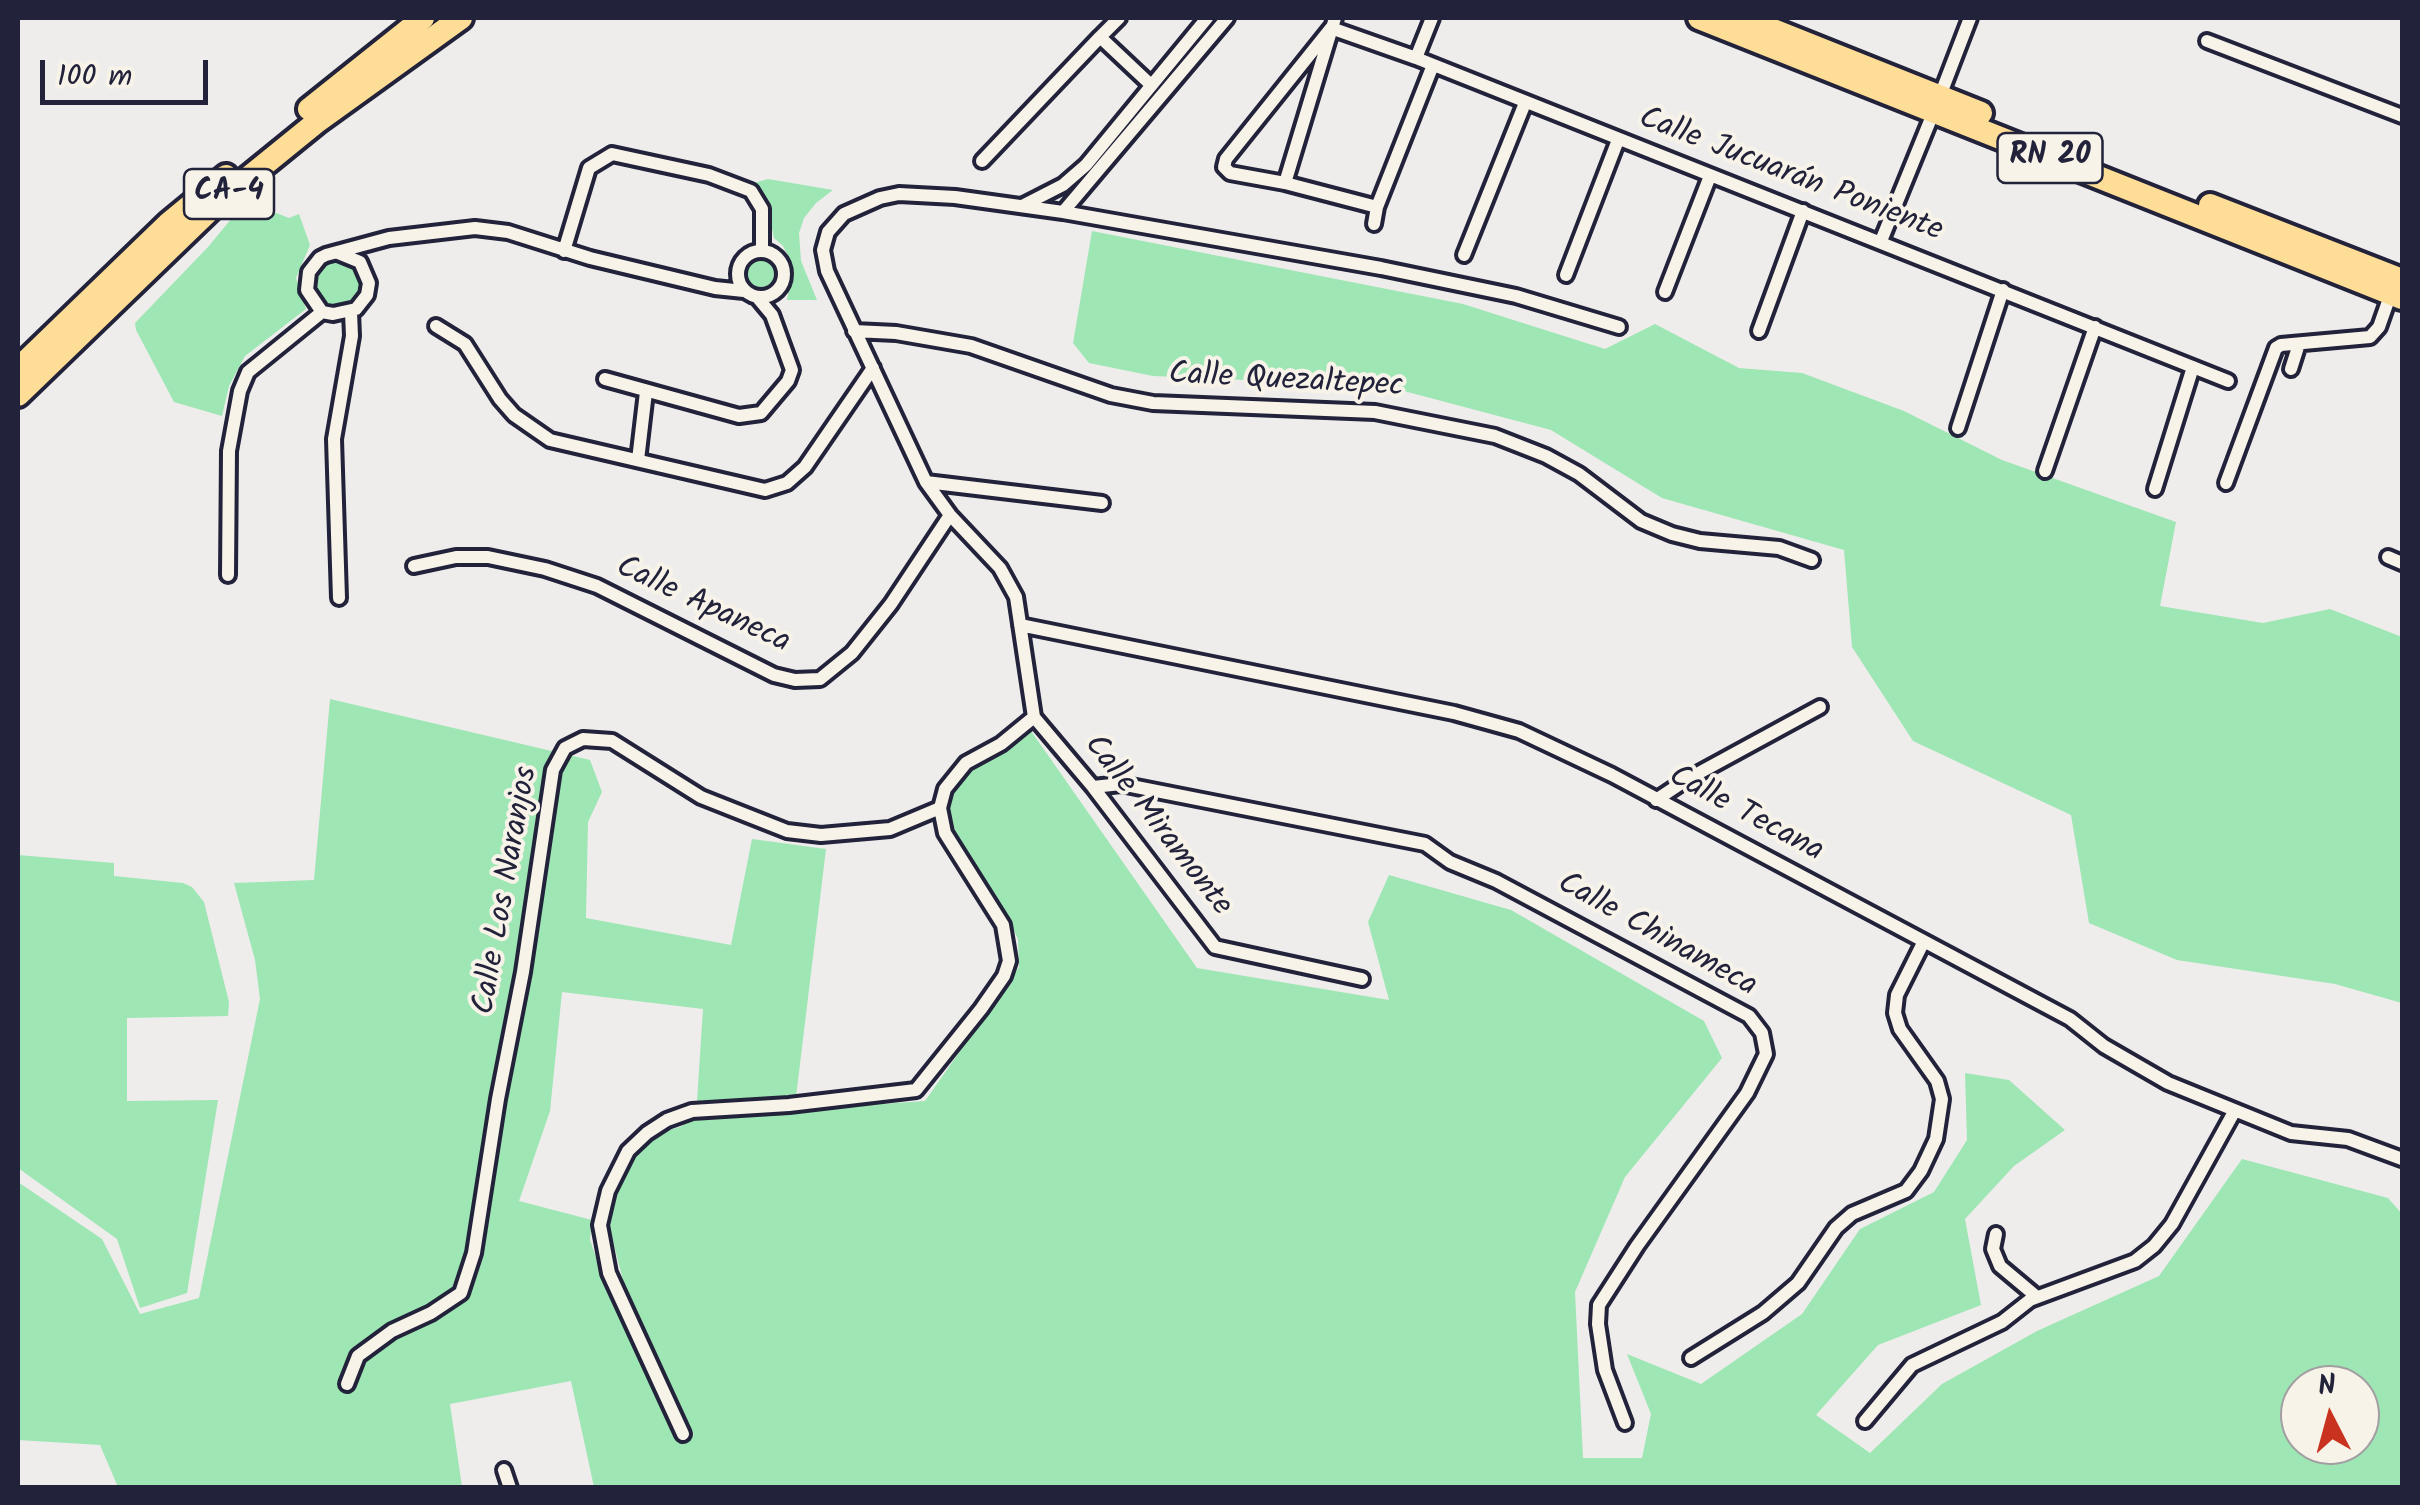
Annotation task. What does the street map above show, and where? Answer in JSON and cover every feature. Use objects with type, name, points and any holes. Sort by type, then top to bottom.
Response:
[{"type":"highway","name":"CA-4","points":[[18,370],[168,223],[424,18]]},
{"type":"highway","name":"CA-4","points":[[18,395],[217,203],[318,121],[461,18]]},
{"type":"highway","name":"RN 20","points":[[1699,18],[1937,104],[2399,282]]},
{"type":"highway","name":"RN 20","points":[[1743,18],[1937,104]]},
{"type":"street","points":[[982,161],[1119,18]]},
{"type":"street","points":[[1022,206],[1075,175],[1206,18]]},
{"type":"street","points":[[1063,212],[1227,18]]},
{"type":"street","points":[[1416,58],[1432,18]]},
{"type":"street","points":[[1882,241],[1970,18]]},
{"type":"street","points":[[1332,23],[1224,163],[1230,173],[1377,207]]},
{"type":"street","points":[[1284,183],[1332,23]]},
{"type":"street","name":"Calle Jucuarán Poniente","points":[[1332,23],[2228,381]]},
{"type":"street","points":[[1100,37],[1151,86]]},
{"type":"street","points":[[2207,41],[2402,116]]},
{"type":"street","points":[[1374,224],[1377,207],[1433,65]]},
{"type":"street","points":[[1464,255],[1525,103]]},
{"type":"street","points":[[1566,275],[1618,140]]},
{"type":"street","points":[[564,251],[589,168],[612,154],[730,181],[751,191],[762,209],[762,252]]},
{"type":"street","points":[[1666,292],[1710,176]]},
{"type":"street","points":[[683,1434],[609,1273],[600,1225],[608,1190],[628,1151],[646,1133],[692,1111],[789,1105],[916,1090],[948,1054],[1004,976],[1009,961],[1004,925],[944,833],[940,808],[945,789],[966,763],[1002,744],[1034,717],[1016,597],[1000,568],[950,515],[926,482],[827,271],[823,250],[828,232],[844,214],[859,205],[899,194],[955,197],[1063,212],[1485,290],[1619,326]]},
{"type":"street","points":[[1759,331],[1803,212]]},
{"type":"street","points":[[345,314],[319,309],[307,290],[308,272],[320,258],[388,238],[490,228],[564,251],[716,288],[772,295],[782,285]]},
{"type":"street","points":[[345,314],[367,295],[366,272],[388,238]]},
{"type":"street","points":[[338,252],[355,258],[366,272]]},
{"type":"street","points":[[716,288],[731,279],[751,254],[772,254],[782,265],[782,285],[772,316]]},
{"type":"street","points":[[605,379],[738,416],[761,413],[788,381],[792,370],[772,316],[738,278],[740,264]]},
{"type":"street","points":[[2226,483],[2276,348],[2370,337],[2399,282]]},
{"type":"street","points":[[1958,428],[2003,290]]},
{"type":"street","points":[[228,575],[229,451],[235,409],[248,372],[319,309]]},
{"type":"street","points":[[339,598],[334,439],[352,336],[345,314]]},
{"type":"street","points":[[436,326],[466,344],[514,415],[550,440],[766,490],[787,483],[805,468],[874,368]]},
{"type":"street","points":[[2044,471],[2095,327]]},
{"type":"street","name":"Calle Quezaltepec","points":[[854,331],[896,333],[971,346],[1111,395],[1153,403],[1376,412],[1495,436],[1546,456],[1641,520],[1672,534],[1700,541],[1779,548],[1812,560]]},
{"type":"street","points":[[2292,368],[2299,344]]},
{"type":"street","points":[[2156,489],[2194,367]]},
{"type":"street","points":[[638,460],[646,392]]},
{"type":"street","points":[[926,482],[1102,503]]},
{"type":"street","name":"Calle Apaneca","points":[[414,566],[456,557],[488,557],[546,569],[597,586],[774,675],[795,680],[820,678],[838,668],[862,641],[950,515]]},
{"type":"street","points":[[2388,557],[2402,563]]},
{"type":"street","name":"Calle Tecana","points":[[1020,625],[1502,726],[1567,753],[2070,1019],[2104,1046],[2168,1083],[2292,1134],[2348,1139],[2402,1159]]},
{"type":"street","points":[[1656,800],[1820,707]]},
{"type":"street","name":"Calle Miramonte","points":[[1034,717],[1093,787],[1215,947],[1362,980]]},
{"type":"street","name":"Calle Los Naranjos","points":[[347,1384],[358,1356],[392,1331],[431,1314],[461,1294],[474,1253],[554,770],[565,748],[583,739],[612,741],[701,797],[786,831],[821,835],[890,829],[940,808]]},
{"type":"street","name":"Calle Chinameca","points":[[1093,787],[1121,784],[1425,844],[1450,862],[1496,881],[1749,1016],[1762,1033],[1766,1054],[1748,1093],[1636,1246],[1600,1304],[1598,1324],[1606,1370],[1626,1423]]},
{"type":"street","points":[[1691,1358],[1762,1313],[1798,1283],[1836,1228],[1852,1214],[1906,1192],[1921,1171],[1936,1139],[1942,1099],[1937,1081],[1900,1029],[1895,1013],[1897,994],[1923,942]]},
{"type":"street","points":[[1865,1422],[1912,1365],[2002,1322],[2037,1297],[2135,1261],[2154,1246],[2172,1224],[2234,1112]]},
{"type":"street","points":[[1996,1234],[1993,1249],[2000,1266],[2037,1297]]},
{"type":"street","points":[[504,1470],[510,1488]]},
{"type":"green space","points":[[768,179],[833,190],[804,218],[799,233],[801,261],[817,300],[787,300],[792,273],[789,258],[774,238],[767,205],[754,183]]},
{"type":"green space","points":[[246,201],[289,218],[299,214],[310,245],[296,278],[306,309],[245,356],[229,386],[222,416],[174,402],[135,323]]},
{"type":"green space","points":[[1092,231],[1463,304],[1605,349],[1655,324],[1739,368],[1802,373],[1904,411],[2002,460],[2176,522],[2160,606],[2263,623],[2330,609],[2402,637],[2402,1003],[2335,984],[2177,960],[2089,923],[2071,815],[1913,741],[1852,647],[1844,550],[1662,498],[1551,430],[1385,386],[1153,376],[1089,363],[1073,343]]},
{"type":"green space","points":[[761,257],[774,262],[779,275],[774,288],[761,293],[748,288],[743,275],[748,262]]},
{"type":"green space","points":[[337,259],[355,266],[362,284],[355,302],[337,309],[319,302],[312,284],[319,266]]},
{"type":"green space","points":[[330,699],[590,760],[602,792],[588,822],[586,918],[731,945],[752,839],[826,849],[796,1097],[697,1101],[703,1009],[562,992],[550,1111],[519,1201],[592,1220],[590,1240],[603,1278],[681,1442],[694,1435],[624,1284],[607,1218],[618,1181],[640,1146],[657,1133],[697,1117],[925,1101],[1019,967],[1018,939],[999,900],[950,832],[946,811],[951,789],[974,766],[1031,731],[1197,968],[1389,1000],[1368,922],[1389,875],[1511,910],[1704,1021],[1722,1058],[1625,1177],[1575,1292],[1583,1458],[1642,1458],[1651,1414],[1627,1354],[1701,1384],[1802,1314],[1860,1229],[1934,1192],[1967,1140],[1965,1073],[2009,1080],[2065,1130],[2014,1166],[1965,1219],[1981,1305],[1878,1345],[1816,1415],[1870,1453],[1942,1384],[2037,1331],[2159,1276],[2242,1159],[2388,1198],[2402,1214],[2402,1487],[594,1487],[571,1381],[450,1404],[462,1487],[118,1487],[100,1445],[18,1440],[18,1182],[102,1239],[140,1314],[199,1298],[260,999],[255,960],[234,883],[314,880]]},
{"type":"green space","points":[[18,855],[114,863],[114,876],[183,883],[192,887],[204,902],[229,1002],[228,1016],[127,1018],[127,1101],[218,1100],[187,1293],[140,1308],[117,1239],[18,1168]]}]
